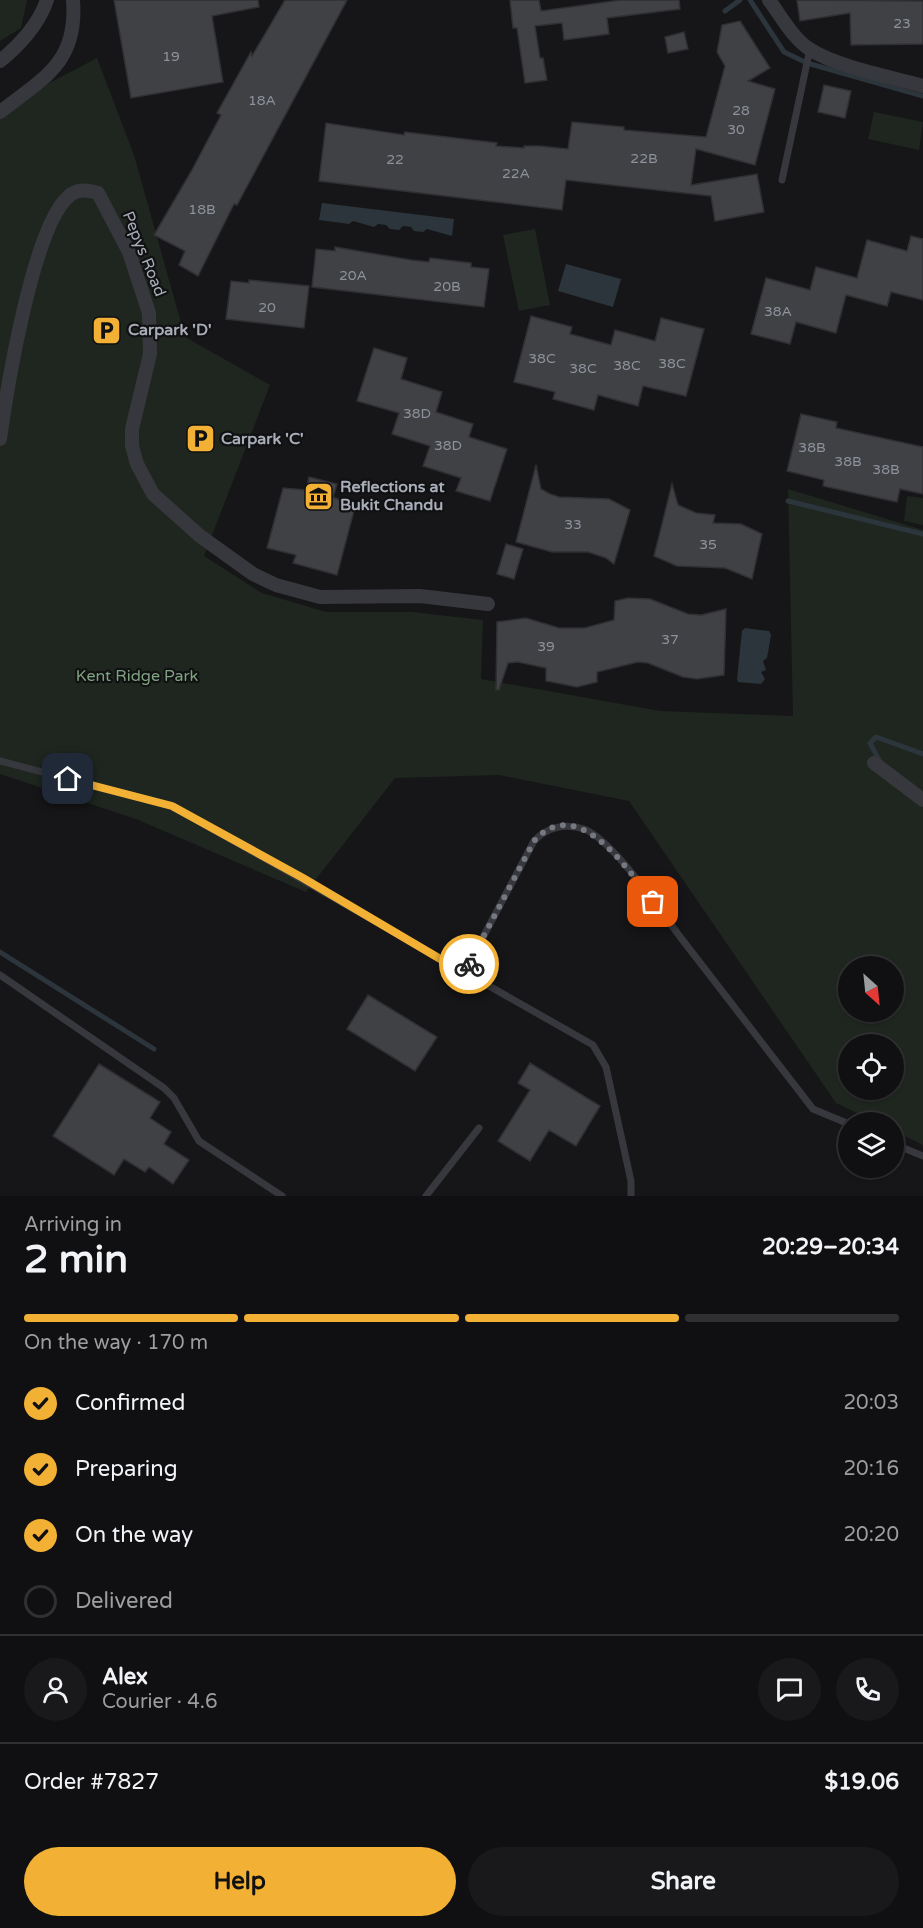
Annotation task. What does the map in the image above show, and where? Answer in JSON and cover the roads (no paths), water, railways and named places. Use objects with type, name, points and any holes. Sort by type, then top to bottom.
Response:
[{"type":"street","points":[[0,61],[15,49],[44,11],[47,0]]},
{"type":"street","points":[[0,112],[52,72],[68,48],[75,19],[73,0]]},
{"type":"street","points":[[769,0],[795,35],[810,49],[827,58],[923,86]]},
{"type":"street","name":"Pepys Road","points":[[0,439],[8,380],[46,228],[69,196],[81,190],[98,194],[129,252],[149,313],[150,354],[132,429],[132,446],[137,464],[153,494],[200,536],[253,574],[276,585],[320,597],[420,596],[488,603]]},
{"type":"street","points":[[874,763],[923,800]]},
{"type":"lane","points":[[782,180],[810,49]]},
{"type":"lane","points":[[0,761],[172,806],[303,878],[593,1046],[606,1067],[631,1181],[631,1196]]},
{"type":"lane","points":[[464,973],[534,841],[550,828],[568,826],[585,830],[606,844],[638,883],[813,1109],[838,1119]]},
{"type":"lane","points":[[0,975],[164,1088],[174,1098],[199,1141],[282,1196]]},
{"type":"lane","points":[[426,1196],[478,1128]]},
{"type":"lane","points":[[904,1148],[923,1156]]},
{"type":"waterway","points":[[725,11],[740,0]]},
{"type":"waterway","points":[[750,0],[784,52],[807,63],[923,96]]},
{"type":"waterway","points":[[788,501],[923,534]]},
{"type":"waterway","points":[[879,760],[870,743],[876,737],[923,754]]},
{"type":"waterway","points":[[0,952],[154,1049]]},
{"type":"place","name":"Carpark 'D'","points":[[107,330]]},
{"type":"place","name":"Carpark 'C'","points":[[200,439]]},
{"type":"place","name":"Reflections at Bukit Chandu","points":[[319,496]]},
{"type":"park label","name":"Kent Ridge Park","points":[[137,676]]}]
